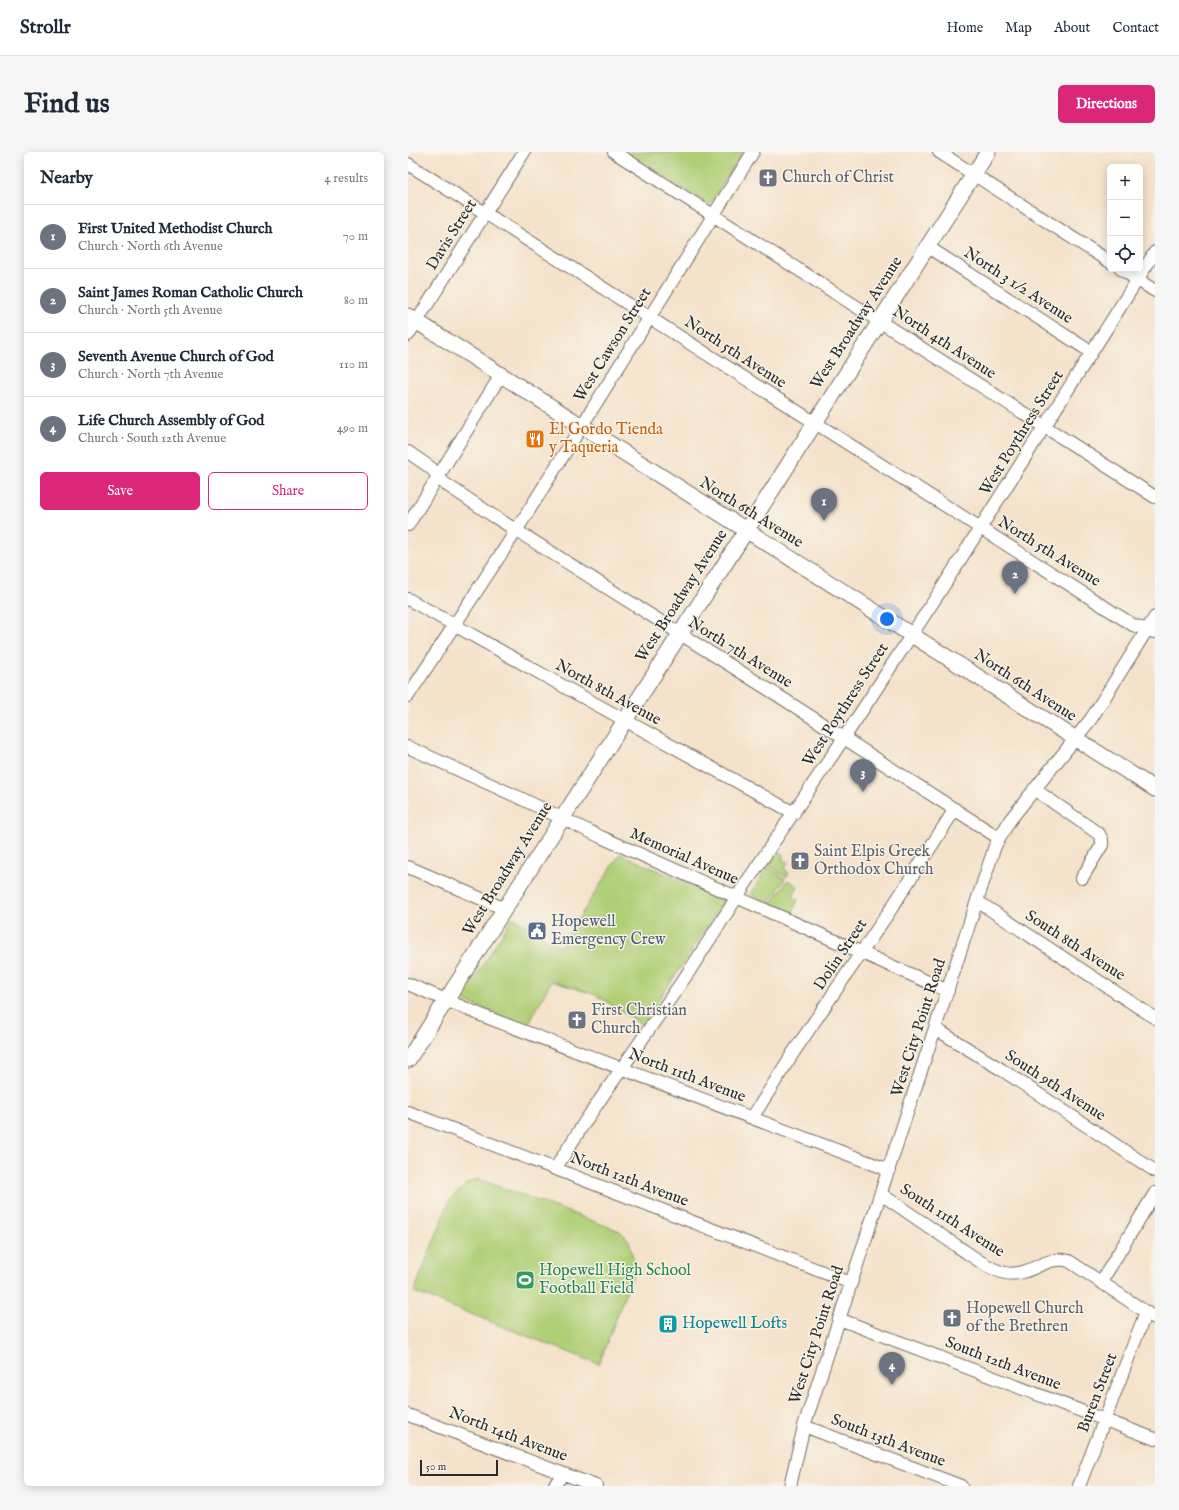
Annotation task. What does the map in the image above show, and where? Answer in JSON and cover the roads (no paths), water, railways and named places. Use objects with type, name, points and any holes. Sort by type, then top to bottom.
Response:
[{"type":"main road","name":"West Broadway Avenue","points":[[408,1060],[988,152]]},
{"type":"main road","name":"North 6th Avenue","points":[[412,319],[1155,789]]},
{"type":"street","name":"Davis Street","points":[[408,335],[412,319],[524,152]]},
{"type":"street","name":"North 4th Avenue","points":[[614,152],[1155,497]]},
{"type":"street","name":"West Cawson Street","points":[[408,696],[516,531],[753,152]]},
{"type":"street","points":[[939,152],[1107,260]]},
{"type":"street","name":"North 5th Avenue","points":[[408,164],[980,528],[1133,624],[1151,631]]},
{"type":"street","name":"North 3 1/2 Avenue","points":[[928,247],[1091,352]]},
{"type":"street","name":"West Poythress Street","points":[[555,1169],[586,1120],[688,973],[736,898],[912,635],[1155,252]]},
{"type":"street","points":[[1126,272],[1155,290]]},
{"type":"street","points":[[408,525],[501,376]]},
{"type":"street","name":"North 7th Avenue","points":[[408,452],[426,463],[444,483],[516,531],[844,738],[999,838]]},
{"type":"street","name":"North 8th Avenue","points":[[408,599],[794,813]]},
{"type":"street","name":"West City Point Road","points":[[790,1486],[804,1426],[999,838],[1010,820],[1091,719],[1151,631],[1155,617]]},
{"type":"street","name":"Memorial Avenue","points":[[408,747],[736,898],[948,991]]},
{"type":"street","points":[[1034,789],[1099,834],[1102,840],[1102,845],[1082,878]]},
{"type":"street","name":"Dolin Street","points":[[752,1118],[793,1053],[861,953],[955,809]]},
{"type":"street","points":[[408,867],[505,909]]},
{"type":"street","name":"South 8th Avenue","points":[[977,901],[1155,1018]]},
{"type":"street","name":"North 11th Avenue","points":[[408,984],[486,1016],[889,1170]]},
{"type":"street","name":"South 9th Avenue","points":[[936,1029],[1002,1070],[1155,1171]]},
{"type":"street","name":"North 12th Avenue","points":[[408,1112],[851,1283]]},
{"type":"street","name":"South 11th Avenue","points":[[881,1194],[970,1255],[994,1268],[1014,1274],[1024,1272],[1051,1261],[1061,1259],[1069,1261],[1150,1315]]},
{"type":"street","points":[[1101,1282],[1155,1194]]},
{"type":"street","name":"Buren Street","points":[[1079,1486],[1105,1420],[1150,1315]]},
{"type":"street","name":"South 12th Avenue","points":[[839,1319],[1155,1439]]},
{"type":"street","name":"North 14th Avenue","points":[[408,1415],[596,1486]]},
{"type":"street","name":"South 13th Avenue","points":[[804,1426],[961,1486]]},
{"type":"street","points":[[554,1486],[563,1474]]},
{"type":"place","name":"Church of Christ","points":[[768,178]]},
{"type":"place","name":"El Gordo Tienda y Taqueria","points":[[535,439]]},
{"type":"place","name":"First United Methodist Church","points":[[824,521]]},
{"type":"place","name":"Saint James Roman Catholic Church","points":[[1015,594]]},
{"type":"place","name":"Seventh Avenue Church of God","points":[[863,792]]},
{"type":"place","name":"Saint Elpis Greek Orthodox Church","points":[[800,861]]},
{"type":"place","name":"Hopewell Emergency Crew","points":[[537,931]]},
{"type":"place","name":"First Christian Church","points":[[577,1020]]},
{"type":"place","name":"Hopewell High School Football Field","points":[[525,1280]]},
{"type":"place","name":"Hopewell Church of the Brethren","points":[[952,1318]]},
{"type":"place","name":"Hopewell Lofts","points":[[668,1324]]},
{"type":"place","name":"Life Church Assembly of God","points":[[892,1385]]}]
